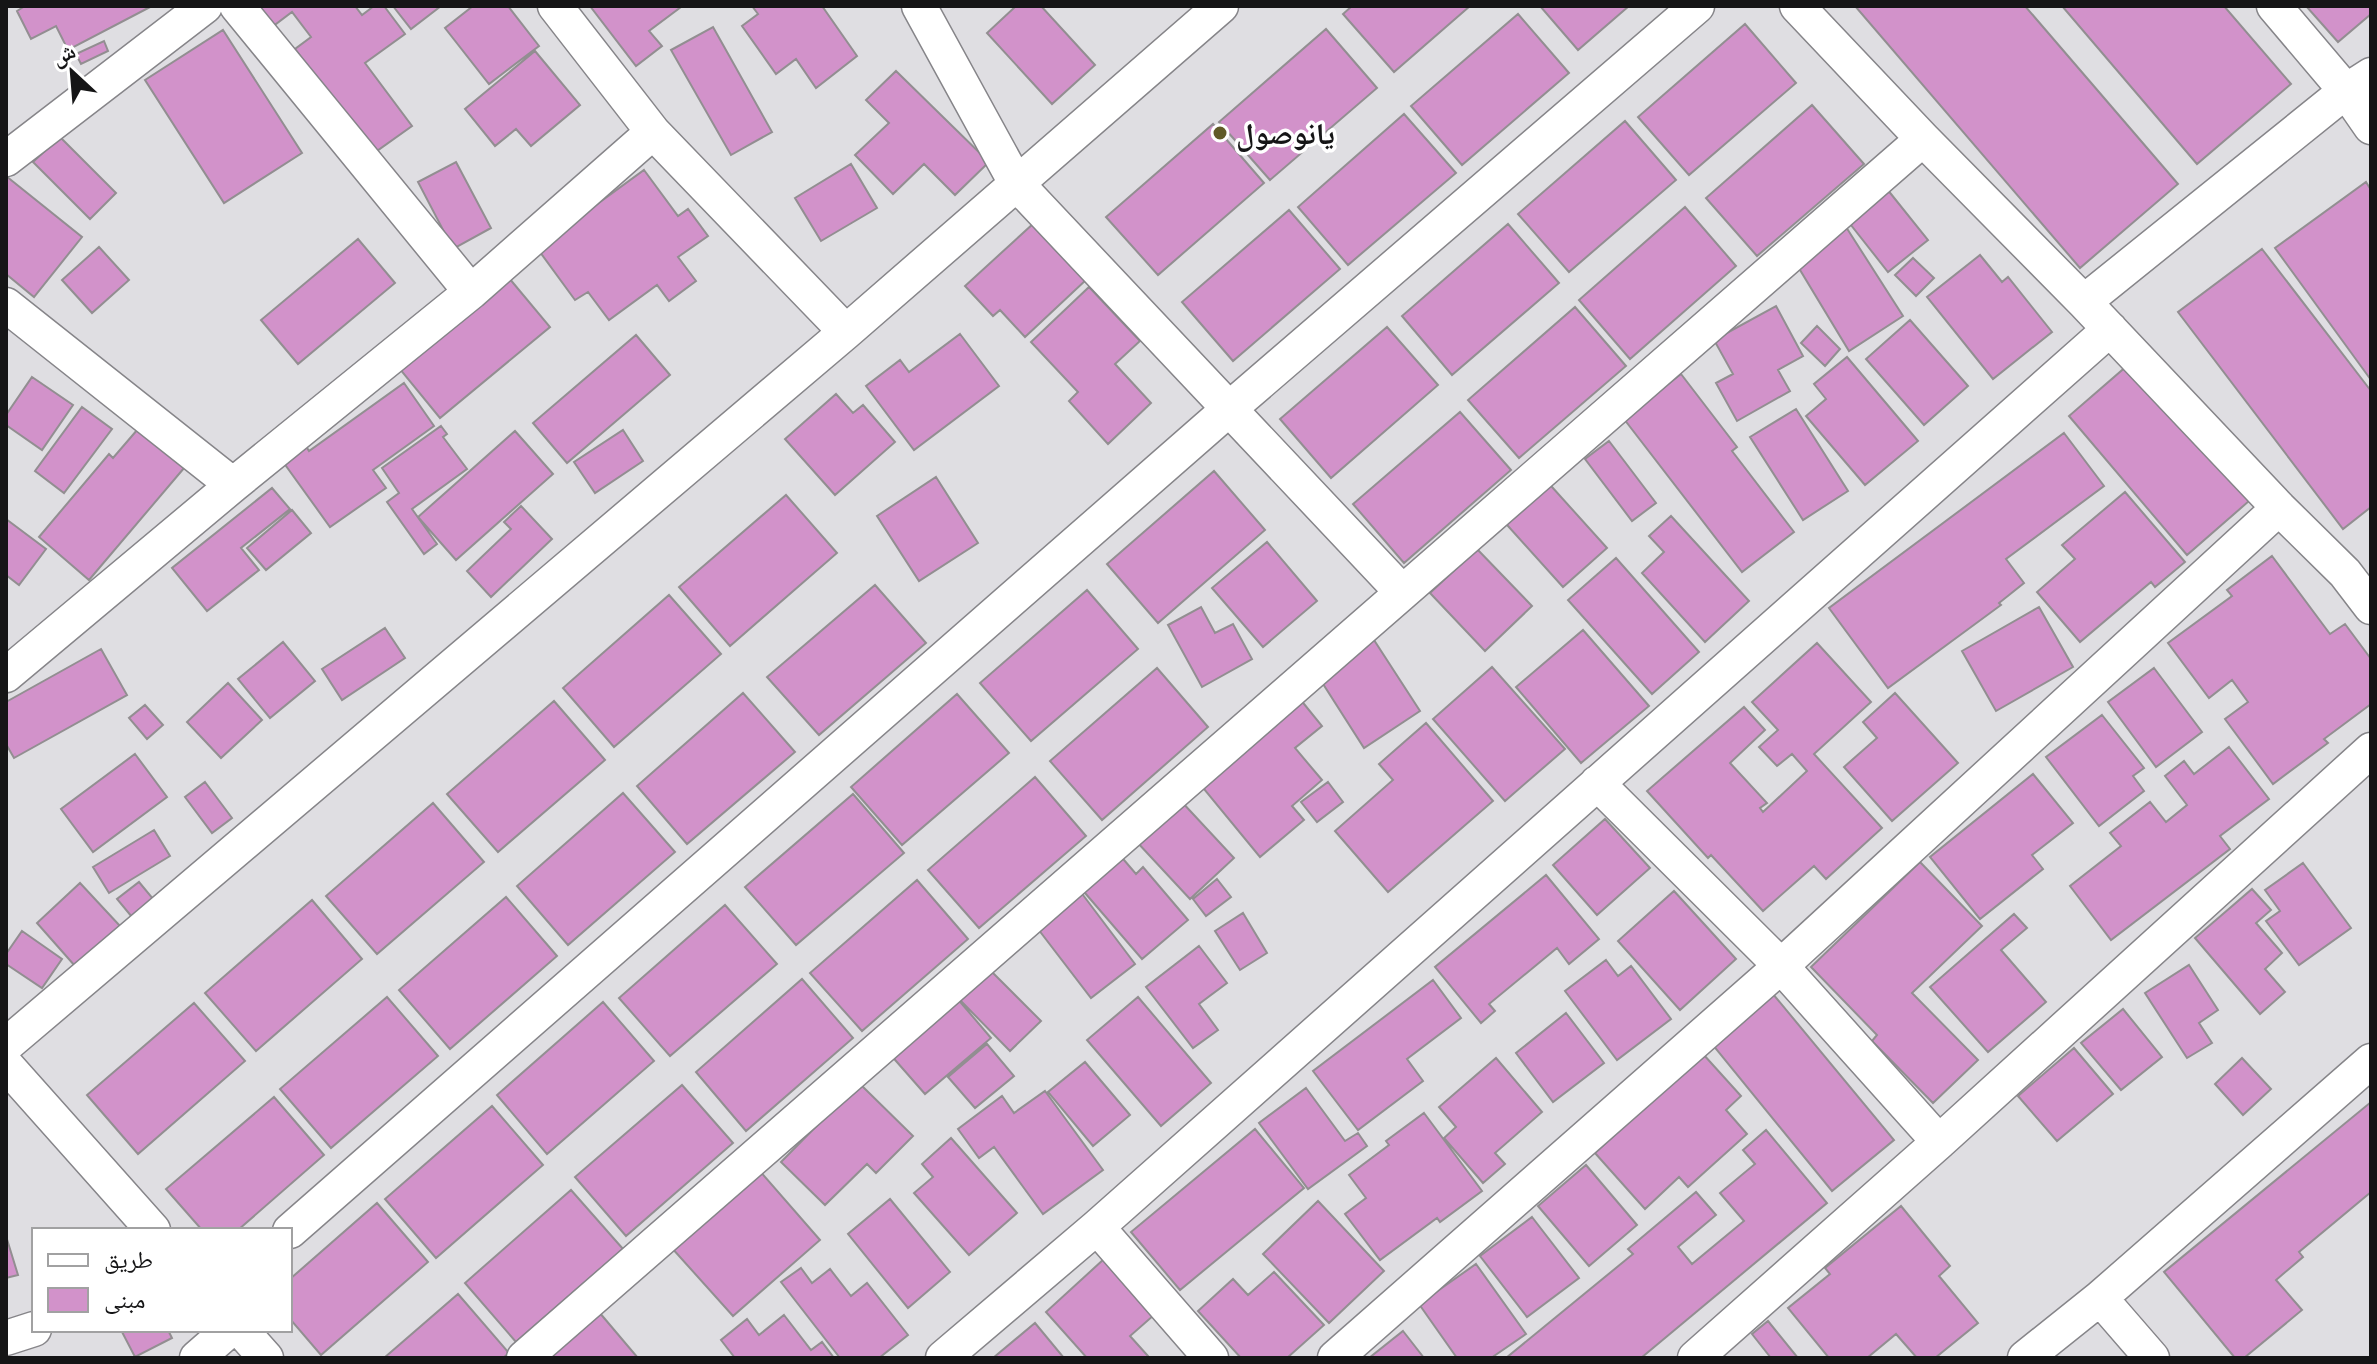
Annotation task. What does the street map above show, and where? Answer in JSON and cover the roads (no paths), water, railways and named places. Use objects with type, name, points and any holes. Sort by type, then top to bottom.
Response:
[{"type":"street","points":[[6,159],[205,6]]},
{"type":"street","points":[[237,6],[471,292]]},
{"type":"street","points":[[555,6],[653,132],[846,332]]},
{"type":"street","points":[[6,1045],[846,332],[1221,6]]},
{"type":"street","points":[[292,1229],[1229,409],[1697,6]]},
{"type":"street","points":[[1797,6],[2279,508],[2358,565],[2371,607]]},
{"type":"street","points":[[2274,6],[2359,83],[2371,127]]},
{"type":"street","points":[[924,8],[1016,183],[1402,592]]},
{"type":"street","points":[[2084,302],[2359,83]]},
{"type":"street","points":[[6,675],[471,292],[653,132]]},
{"type":"street","points":[[524,1358],[1923,139]]},
{"type":"street","points":[[6,305],[233,485]]},
{"type":"street","points":[[943,1358],[1097,1227],[2110,329]]},
{"type":"street","points":[[1335,1358],[1781,966],[2279,508]]},
{"type":"street","points":[[1695,1358],[1939,1142],[2371,750]]},
{"type":"street","points":[[1597,783],[1781,966],[1939,1142]]},
{"type":"street","points":[[2025,1358],[2100,1298],[2371,1061]]},
{"type":"street","points":[[6,1065],[151,1228]]},
{"type":"street","points":[[1097,1227],[1211,1358]]},
{"type":"street","points":[[2100,1298],[2152,1358]]},
{"type":"street","points":[[6,1338],[32,1330]]},
{"type":"street","points":[[197,1358],[227,1332]]},
{"type":"street","points":[[243,1332],[266,1358]]},
{"type":"place","name":"يانوصول","points":[[1220,133]]}]
